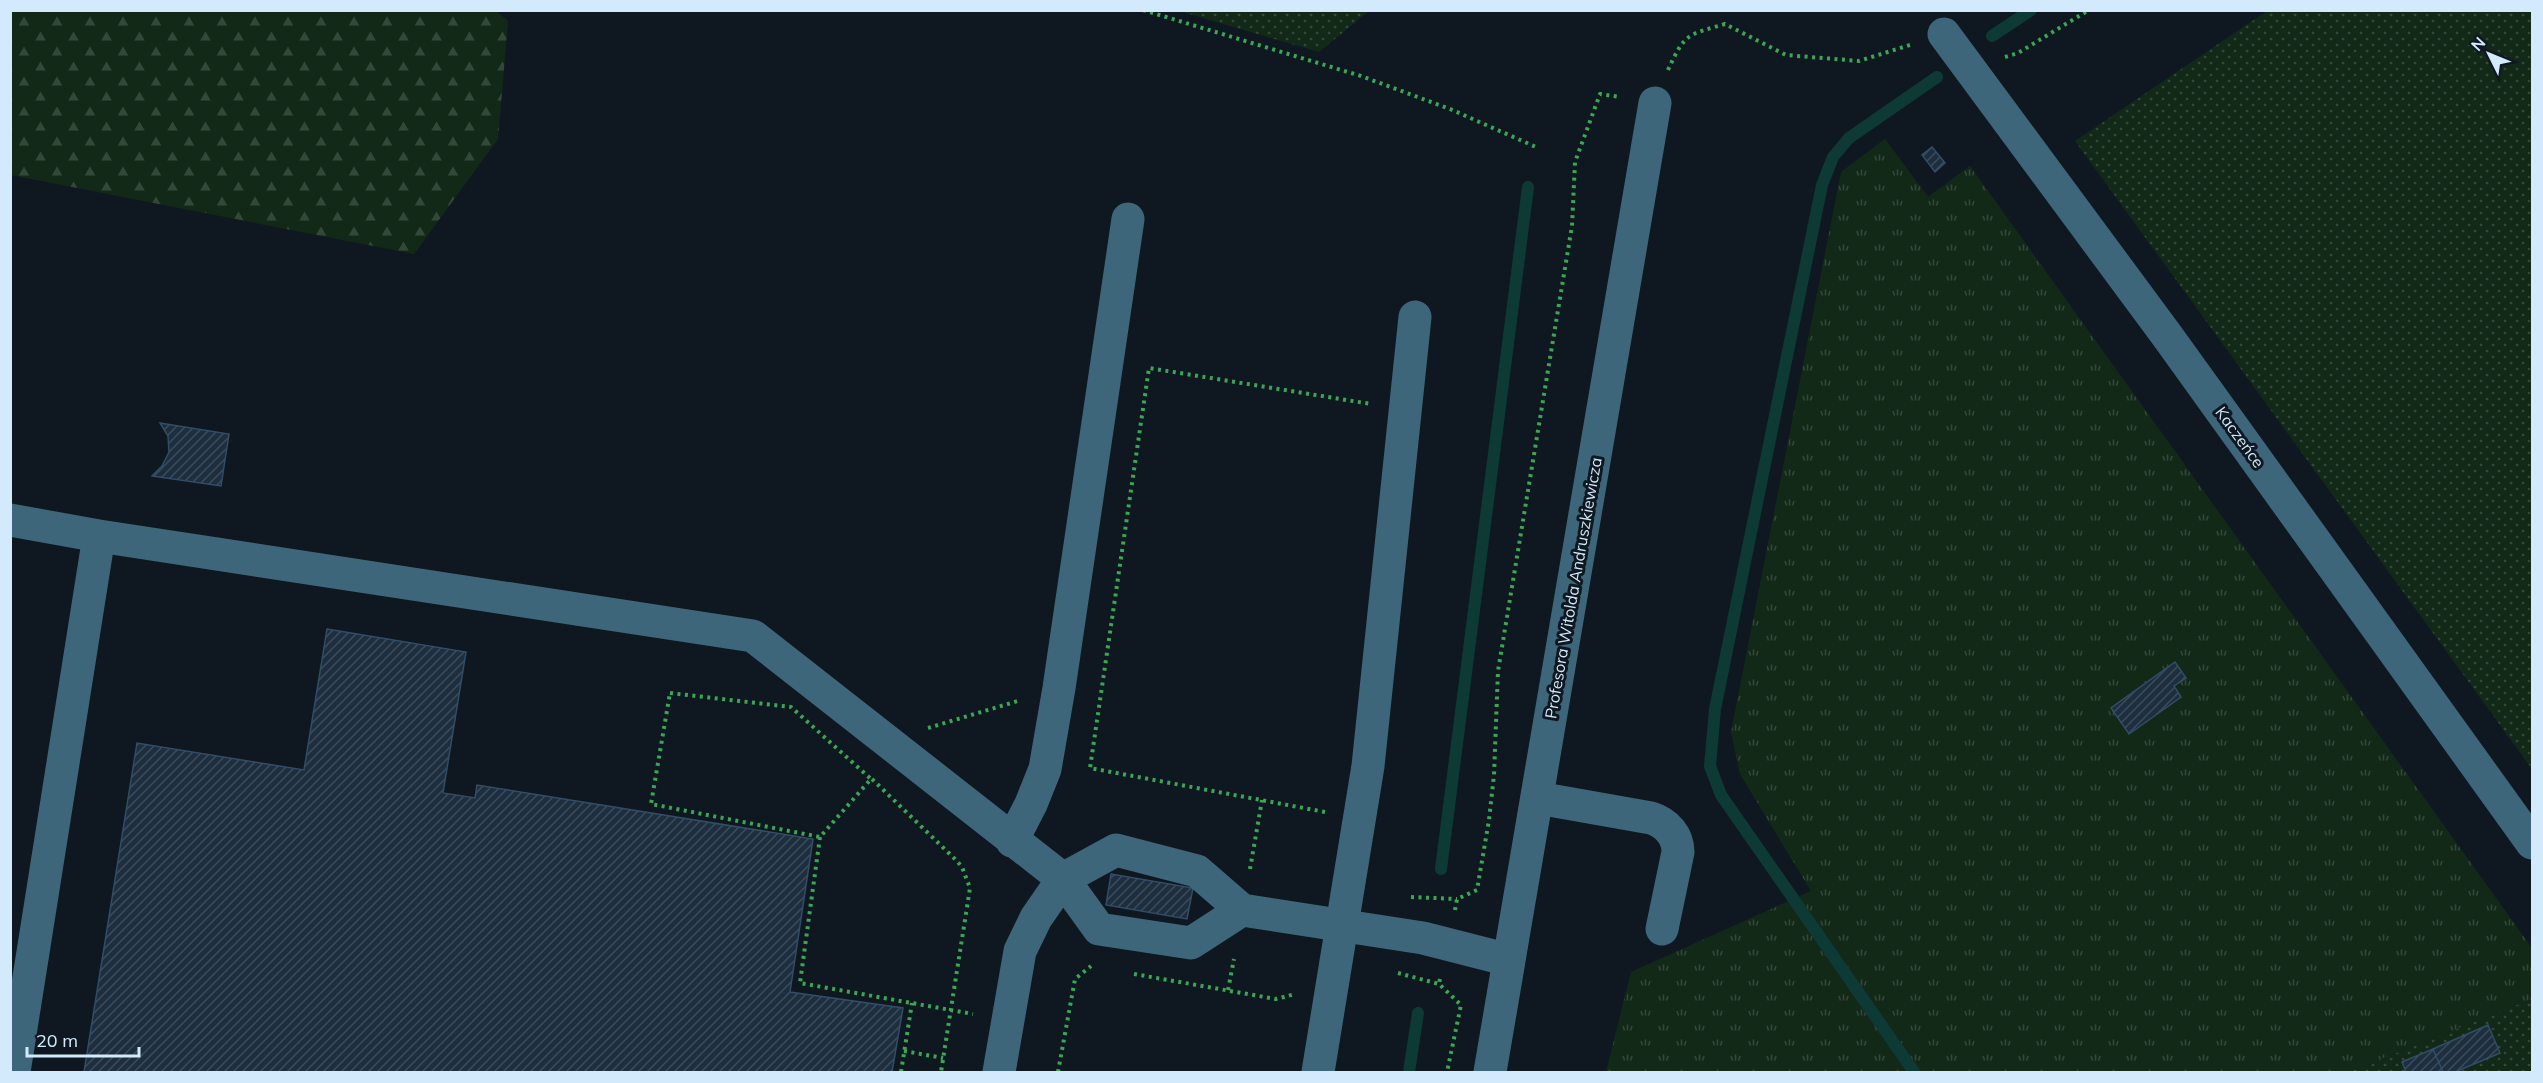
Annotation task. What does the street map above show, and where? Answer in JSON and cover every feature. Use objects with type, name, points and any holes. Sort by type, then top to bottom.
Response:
[{"type":"street","name":"Kaczeńce","points":[[1944,34],[2168,336],[2532,843]]},
{"type":"street","name":"Profesora Witolda Andruszkiewicza","points":[[1490,1072],[1654,103]]},
{"type":"street","points":[[1012,841],[1031,804],[1045,769],[1128,219]]},
{"type":"street","points":[[1318,1072],[1361,819],[1380,663],[1415,317]]},
{"type":"street","points":[[10,520],[99,536],[753,636],[898,752],[1063,879],[1100,929],[1191,943],[1242,910]]},
{"type":"street","points":[[14,1072],[99,536]]},
{"type":"street","points":[[1538,798],[1651,818],[1663,823],[1671,831],[1677,841],[1678,852],[1662,929]]},
{"type":"street","points":[[999,1072],[1020,951],[1036,918],[1063,879],[1116,850],[1197,871],[1242,910],[1448,944],[1509,960]]},
{"type":"path","points":[[1143,10],[1361,76],[1449,109],[1536,147]]},
{"type":"path","points":[[1971,70],[2018,53],[2089,10]]},
{"type":"path","points":[[1725,24],[1786,55],[1859,61],[1944,34]]},
{"type":"path","points":[[1402,897],[1457,899],[1477,890],[1494,776],[1498,671],[1572,226],[1575,162],[1600,94]]},
{"type":"path","points":[[1361,819],[1090,768],[1149,368],[1375,404]]},
{"type":"path","points":[[1007,1020],[800,983],[820,837],[919,731],[1059,688]]},
{"type":"path","points":[[820,837],[651,804],[670,693],[791,708],[872,779],[956,860],[970,888],[941,1072]]},
{"type":"path","points":[[1439,984],[1457,899]]},
{"type":"path","points":[[1058,1072],[1075,979],[1089,966],[1100,968]]},
{"type":"path","points":[[1390,971],[1439,984],[1461,1005],[1447,1072]]},
{"type":"path","points":[[1124,972],[1275,999],[1301,993],[1331,998]]},
{"type":"path","points":[[901,1072],[912,1004]]},
{"type":"path","points":[[904,1051],[943,1058]]},
{"type":"green space","points":[[1369,10],[1319,52],[1179,11]]},
{"type":"green space","points":[[10,11],[496,11],[508,21],[498,139],[414,254],[11,175]]},
{"type":"green space","points":[[2267,11],[2532,11],[2532,769],[2075,141]]},
{"type":"green space","points":[[1885,139],[1928,197],[1970,166],[2532,948],[2532,999],[2349,1072],[1606,1072],[1631,972],[1811,891],[1740,774],[1731,732],[1841,172]]},
{"type":"green space","points":[[2532,999],[2532,1072],[2349,1072]]},
{"type":"building","points":[[1932,147],[1945,163],[1935,172],[1922,155]]},
{"type":"building","points":[[160,423],[229,434],[221,486],[152,476],[162,466],[169,452],[168,436]]},
{"type":"building","points":[[327,629],[466,652],[443,793],[475,798],[477,785],[813,839],[790,992],[903,1008],[892,1072],[84,1072],[137,743],[304,770]]},
{"type":"building","points":[[2175,662],[2186,678],[2174,686],[2181,697],[2129,734],[2111,708]]},
{"type":"building","points":[[1111,874],[1193,888],[1187,919],[1106,905]]},
{"type":"building","points":[[2488,1025],[2500,1053],[2455,1072],[2443,1072],[2433,1049]]},
{"type":"building","points":[[2433,1049],[2443,1072],[2406,1072],[2402,1062]]},
{"type":"waterway","points":[[1992,36],[2031,10]]},
{"type":"waterway","points":[[1914,1072],[1721,795],[1710,766],[1715,709],[1822,185],[1833,157],[1849,138],[1937,77]]},
{"type":"waterway","points":[[1441,869],[1528,187]]},
{"type":"waterway","points":[[1409,1072],[1418,1013]]}]
